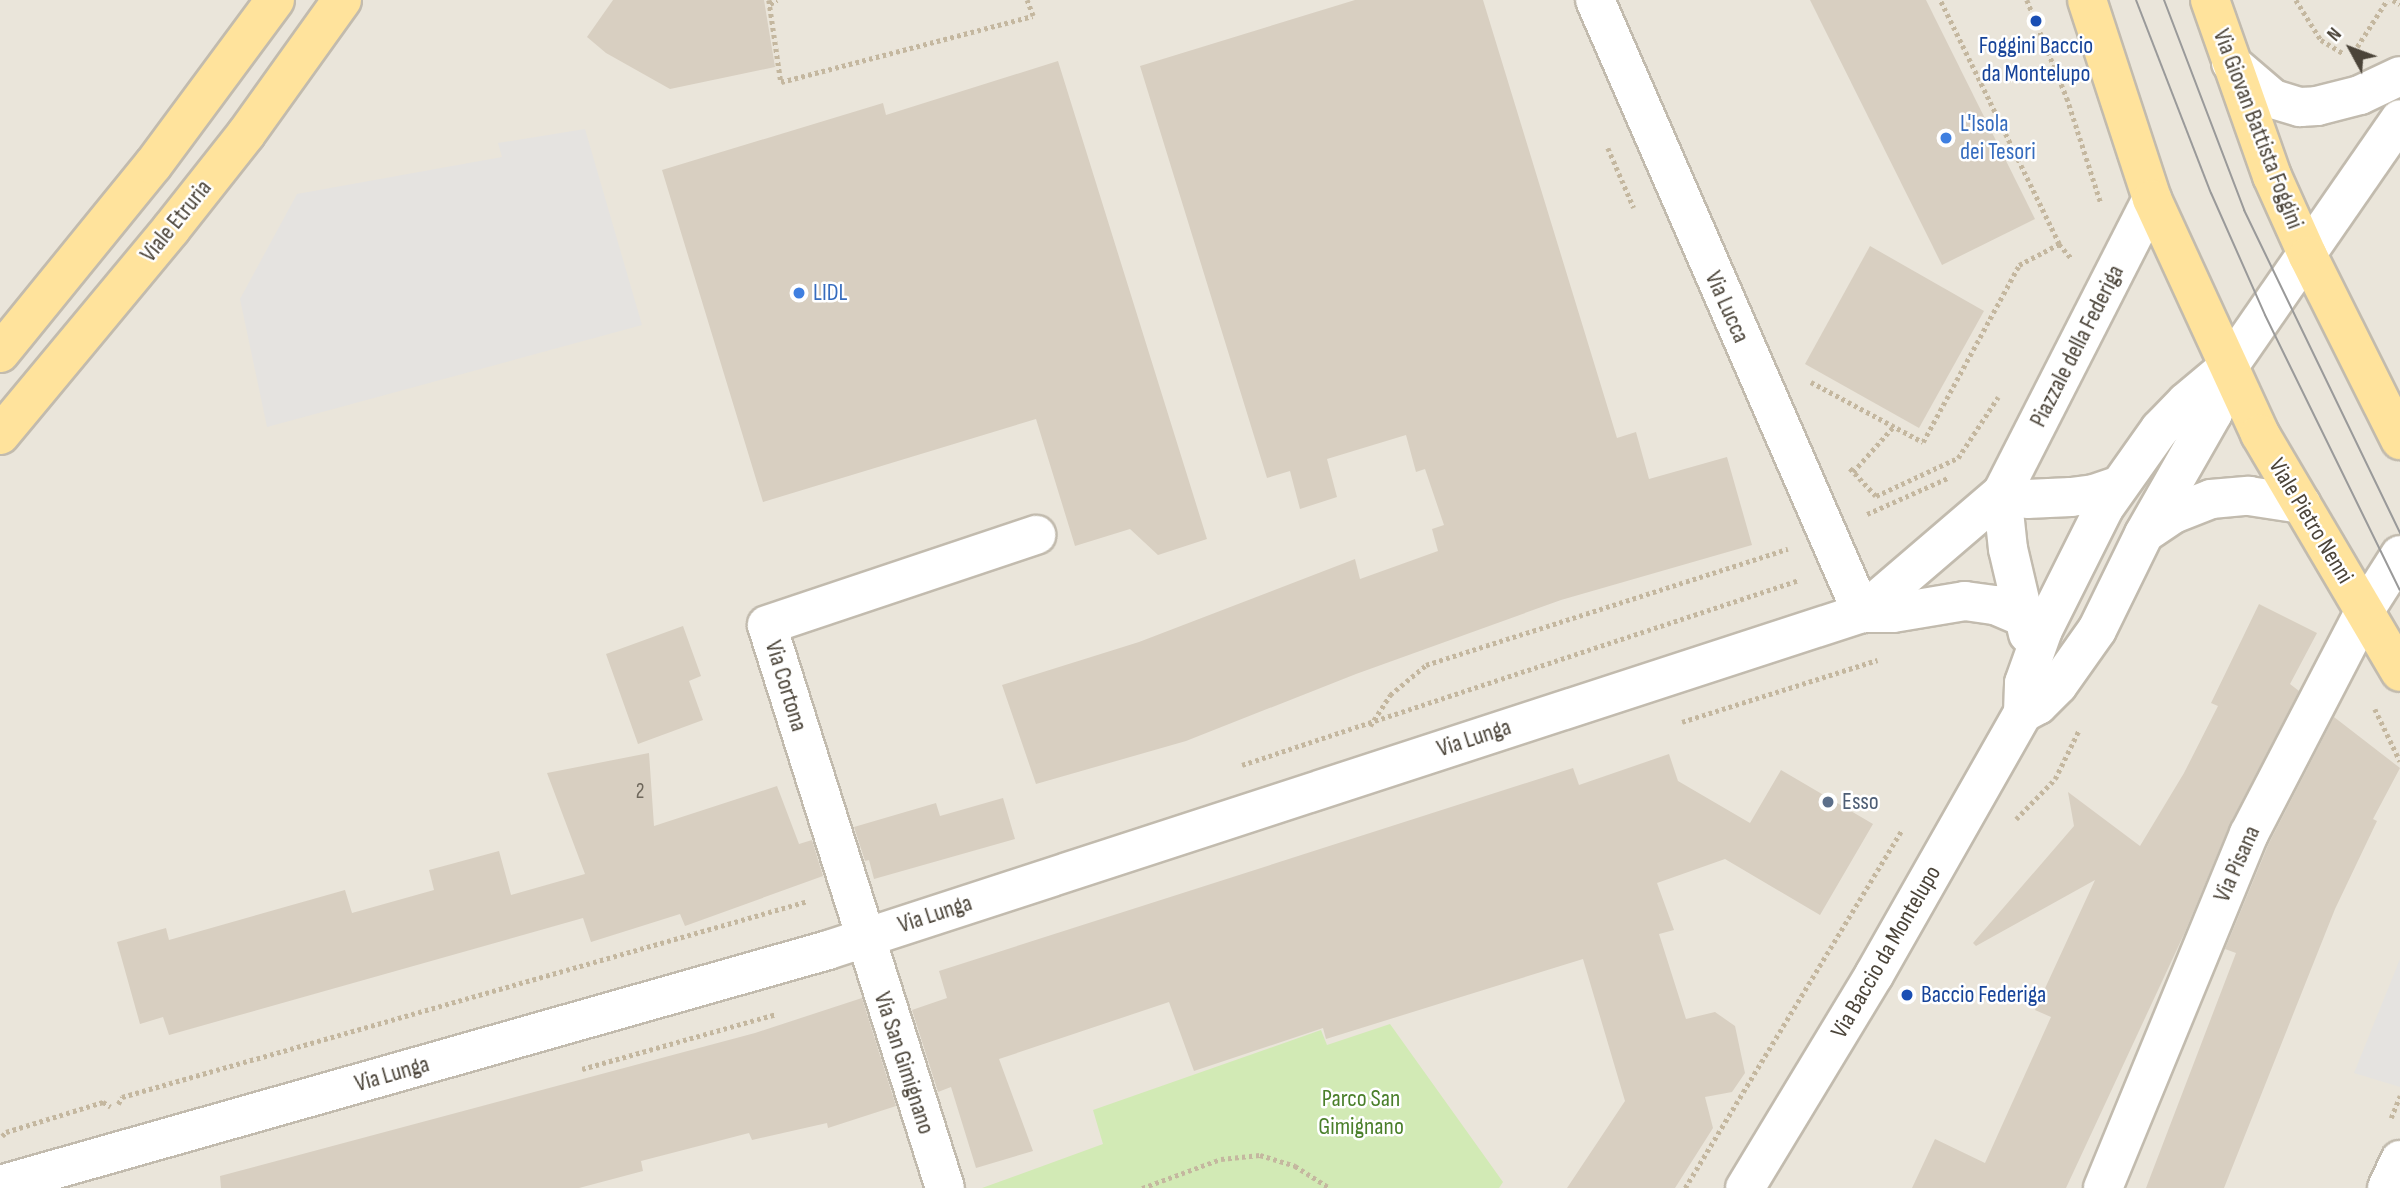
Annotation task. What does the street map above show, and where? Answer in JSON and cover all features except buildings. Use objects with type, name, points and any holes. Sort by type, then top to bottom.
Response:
[{"type":"main road","points":[[0,353],[153,165],[275,0]]},
{"type":"main road","points":[[2087,0],[2152,199],[2227,368]]},
{"type":"main road","name":"Via Giovan Battista Foggini","points":[[2210,0],[2272,176],[2308,256]]},
{"type":"main road","name":"Viale Etruria","points":[[0,435],[171,229],[332,15]]},
{"type":"main road","points":[[2308,256],[2400,440]]},
{"type":"main road","name":"Viale Pietro Nenni","points":[[2227,368],[2260,434],[2400,672]]},
{"type":"street","name":"Via Lucca","points":[[1595,0],[1862,614]]},
{"type":"street","points":[[2231,63],[2273,99],[2300,107],[2316,106],[2360,95],[2400,76]]},
{"type":"street","name":"Via Baccio da Montelupo","points":[[1745,1188],[1874,975],[2023,713],[2024,683],[2031,660],[2087,538],[2117,486],[2167,421],[2186,401],[2227,368],[2308,256],[2400,119]]},
{"type":"street","name":"Piazzale della Federiga","points":[[2002,493],[2152,199]]},
{"type":"street","name":"Via Baccio da Montelupo","points":[[2023,713],[2038,705],[2058,685],[2088,646],[2144,534],[2213,413],[2227,368]]},
{"type":"street","points":[[2031,660],[2025,618],[2008,549],[2002,493],[2027,499],[2071,498],[2117,486]]},
{"type":"street","name":"Via Lunga","points":[[1862,614],[2002,493]]},
{"type":"street","name":"Via Baccio da Montelupo","points":[[2144,534],[2173,514],[2211,499],[2249,496],[2301,505]]},
{"type":"street","name":"Via Cortona","points":[[863,937],[767,625],[1036,535]]},
{"type":"street","name":"Via Pisana","points":[[2103,1188],[2249,834],[2365,610],[2400,555]]},
{"type":"street","name":"Via Lunga","points":[[0,1185],[863,937],[1862,614],[1965,601],[1995,605],[2025,618]]},
{"type":"street","name":"Via San Gimignano","points":[[863,937],[945,1188]]},
{"type":"street","points":[[2387,1188],[2400,1160]]},
{"type":"path","points":[[777,0],[770,2],[781,82],[1033,16],[1027,0]]},
{"type":"path","points":[[1940,0],[2059,244],[2076,264],[2081,254]]},
{"type":"path","points":[[2028,0],[2067,98],[2104,212]]},
{"type":"path","points":[[2296,0],[2321,40],[2350,56],[2390,0],[2400,4]]},
{"type":"path","points":[[1604,140],[1637,216]]},
{"type":"path","points":[[1810,382],[1923,442],[2019,265],[2059,244]]},
{"type":"path","points":[[1876,496],[1958,458],[2004,388]]},
{"type":"path","points":[[1853,472],[1894,426]]},
{"type":"path","points":[[1784,539],[1793,559]]},
{"type":"path","points":[[1364,736],[1390,695],[1426,665],[1795,546]]},
{"type":"path","points":[[1241,765],[1802,579],[1798,569]]},
{"type":"path","points":[[1678,723],[1884,657]]},
{"type":"path","points":[[2372,704],[2400,761]]},
{"type":"path","points":[[2011,824],[2055,779],[2086,718]]},
{"type":"path","points":[[1685,1188],[1906,824]]},
{"type":"path","points":[[110,1118],[122,1097],[812,900]]},
{"type":"path","points":[[1142,1188],[1221,1159],[1261,1155],[1295,1166],[1330,1188]]},
{"type":"shaded area","points":[[0,0],[2400,0],[2400,1188],[0,1188]]},
{"type":"shaded area","points":[[585,129],[642,325],[267,427],[240,299],[297,194],[502,157],[498,143]]},
{"type":"shaded area","points":[[2400,959],[2400,1087],[2354,1073]]},
{"type":"green space","name":"Parco San Gimignano","points":[[1390,1024],[1503,1182],[1499,1188],[982,1188],[1103,1144],[1093,1110],[1321,1030],[1327,1045]]},
{"type":"tram line","points":[[2136,0],[2211,193],[2265,315],[2400,590]]},
{"type":"tram line","points":[[2164,0],[2244,210],[2400,533]]},
{"type":"place","name":"Foggini Baccio da Montelupo","points":[[2036,21]]},
{"type":"place","name":"L'Isola dei Tesori","points":[[1946,138]]},
{"type":"place","name":"LIDL","points":[[799,293]]},
{"type":"place","name":"Esso","points":[[1828,802]]},
{"type":"place","name":"Baccio Federiga","points":[[1907,995]]}]
